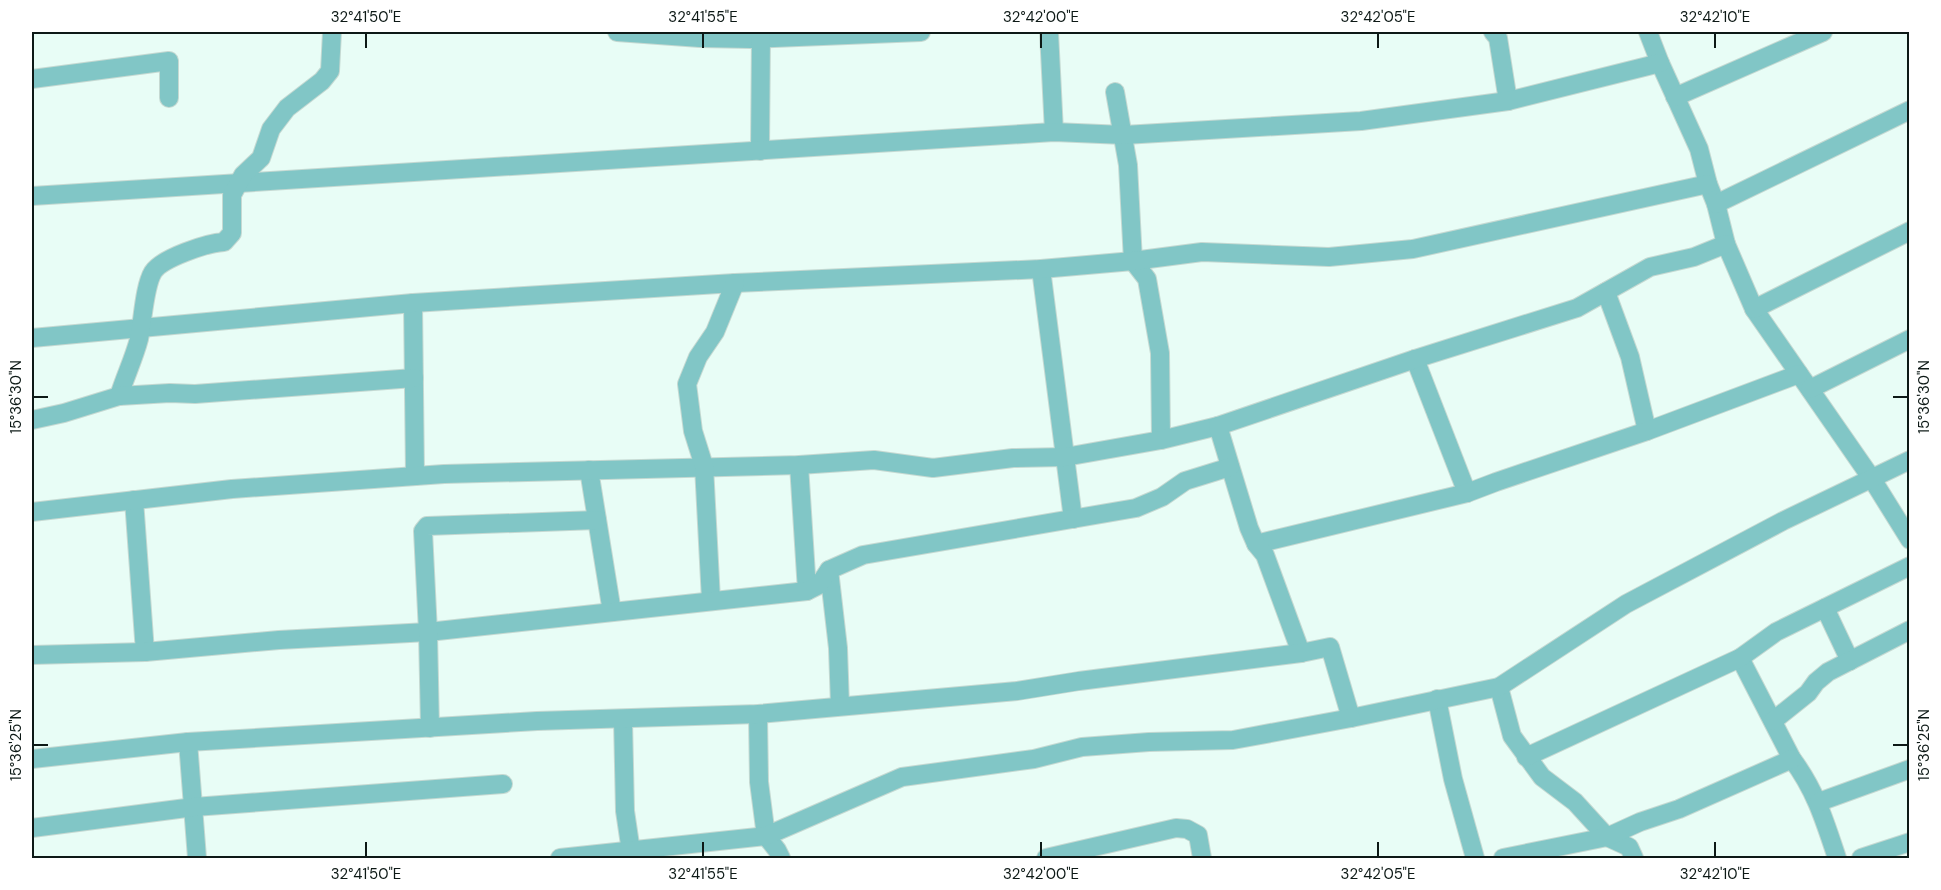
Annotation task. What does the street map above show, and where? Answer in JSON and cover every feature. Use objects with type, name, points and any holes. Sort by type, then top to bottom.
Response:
[{"type":"street","points":[[119,396],[140,329],[153,272],[165,261],[207,243],[224,242],[232,233],[232,195],[243,175],[261,158],[271,129],[287,108],[322,81],[330,71],[332,32]]},
{"type":"street","points":[[617,32],[700,38],[921,32]]},
{"type":"street","points":[[1049,32],[1054,132]]},
{"type":"street","points":[[1493,32],[1498,38],[1508,101]]},
{"type":"street","points":[[1648,32],[1699,149],[1726,244],[1754,309],[1872,479],[1910,540]]},
{"type":"street","points":[[1675,97],[1823,32]]},
{"type":"street","points":[[760,35],[760,151]]},
{"type":"street","points":[[32,80],[169,61],[169,98]]},
{"type":"street","points":[[32,196],[1054,132],[1124,135],[1361,121],[1508,101],[1660,63]]},
{"type":"street","points":[[1115,92],[1128,165],[1133,261],[1147,279],[1160,353],[1161,440]]},
{"type":"street","points":[[1716,204],[1910,110]]},
{"type":"street","points":[[32,338],[412,303],[735,283],[1041,269],[1202,252],[1329,257],[1413,249],[1708,184]]},
{"type":"street","points":[[1754,309],[1910,231]]},
{"type":"street","points":[[32,512],[232,489],[415,476],[799,465],[874,460],[933,468],[1013,458],[1065,457],[1161,440],[1218,426],[1415,359],[1577,308],[1650,267],[1694,256],[1726,244]]},
{"type":"street","points":[[1041,269],[1072,519]]},
{"type":"street","points":[[711,600],[704,466],[693,432],[687,384],[698,357],[715,332],[735,283]]},
{"type":"street","points":[[1606,292],[1630,357],[1647,432]]},
{"type":"street","points":[[412,303],[415,476]]},
{"type":"street","points":[[1256,544],[1467,493],[1804,382],[1910,339]]},
{"type":"street","points":[[1415,359],[1467,493]]},
{"type":"street","points":[[32,420],[119,396],[195,394],[414,378]]},
{"type":"street","points":[[1218,426],[1245,517],[1256,544],[1265,555],[1301,653]]},
{"type":"street","points":[[560,858],[631,855],[766,836],[902,777],[1034,759],[1082,747],[1149,742],[1233,740],[1499,687],[1626,604],[1783,521],[1910,460]]},
{"type":"street","points":[[799,465],[807,591]]},
{"type":"street","points":[[32,655],[145,652],[279,640],[428,632],[807,591],[819,585],[829,570],[863,555],[1136,508],[1162,497],[1185,481],[1230,466]]},
{"type":"street","points":[[589,470],[612,612]]},
{"type":"street","points":[[134,500],[145,652]]},
{"type":"street","points":[[430,728],[423,537],[423,531],[427,526],[597,520]]},
{"type":"street","points":[[1526,757],[1740,658],[1776,632],[1910,566]]},
{"type":"street","points":[[829,570],[838,648],[840,706]]},
{"type":"street","points":[[1825,608],[1850,661]]},
{"type":"street","points":[[1773,721],[1808,693],[1828,672],[1910,630]]},
{"type":"street","points":[[32,759],[188,742],[537,722],[758,714],[1017,691],[1301,653],[1330,646],[1351,718]]},
{"type":"street","points":[[1740,658],[1792,759],[1819,802],[1837,858]]},
{"type":"street","points":[[1499,687],[1512,736],[1526,757],[1542,777],[1575,802],[1607,837],[1629,847],[1634,858]]},
{"type":"street","points":[[1437,699],[1454,779],[1475,858]]},
{"type":"street","points":[[758,714],[759,782],[766,836],[781,858]]},
{"type":"street","points":[[623,720],[625,811],[631,855]]},
{"type":"street","points":[[188,742],[197,858]]},
{"type":"street","points":[[1503,858],[1607,837],[1640,822],[1679,809],[1792,759]]},
{"type":"street","points":[[1819,802],[1910,769]]},
{"type":"street","points":[[32,828],[194,807],[503,784]]},
{"type":"street","points":[[1046,858],[1176,828],[1187,829],[1198,835],[1202,858]]},
{"type":"street","points":[[1861,858],[1910,842]]}]
